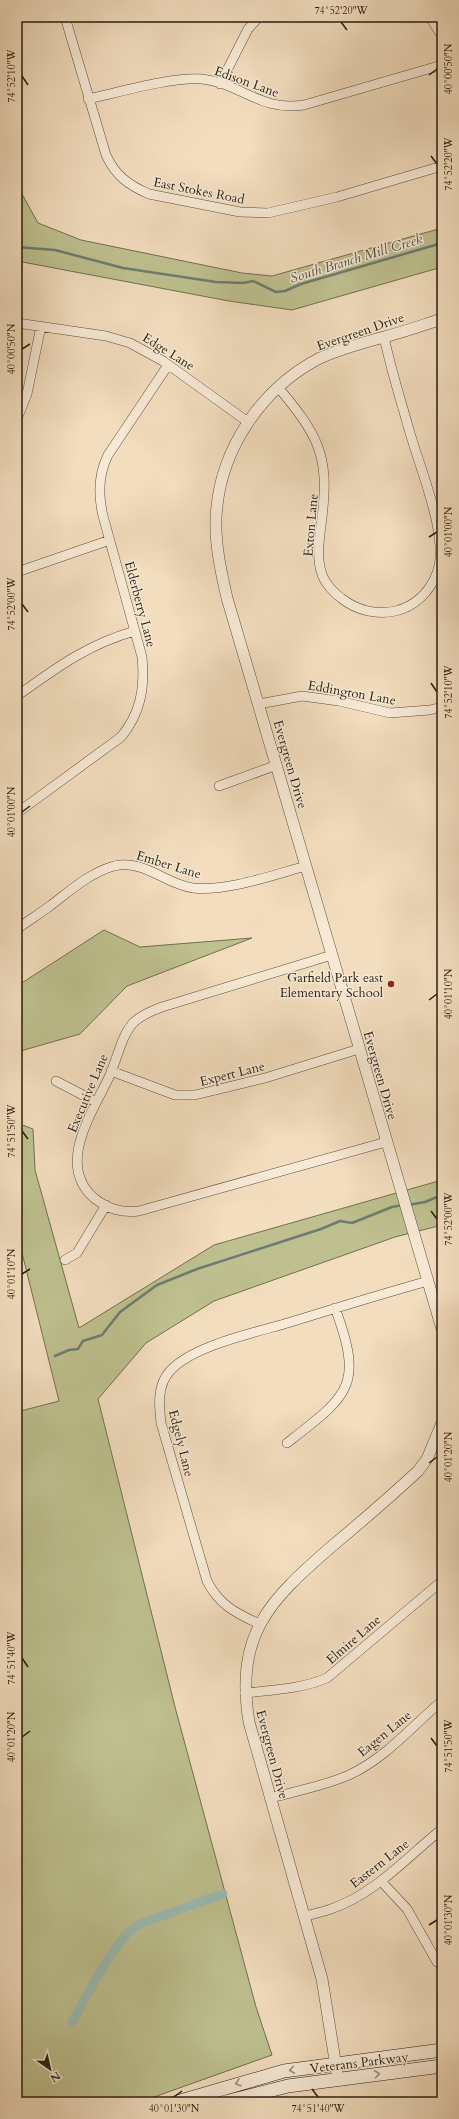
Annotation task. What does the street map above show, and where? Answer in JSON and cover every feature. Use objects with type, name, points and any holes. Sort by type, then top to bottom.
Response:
[{"type":"main road","name":"Veterans Parkway","points":[[178,2102],[276,2073],[442,2050]]},
{"type":"main road","name":"Veterans Parkway","points":[[225,2102],[280,2088],[442,2066]]},
{"type":"street","name":"East Stokes Road","points":[[65,17],[88,99],[106,155],[117,175],[126,183],[149,194],[240,212],[254,213],[282,211],[337,197],[442,166]]},
{"type":"street","points":[[220,84],[248,29],[259,17]]},
{"type":"street","points":[[430,17],[442,36]]},
{"type":"street","name":"Edison Lane","points":[[88,99],[180,80],[203,79],[220,84],[267,104],[291,107],[304,105],[442,65]]},
{"type":"street","name":"Evergreen Drive","points":[[442,319],[350,347],[319,359],[278,387],[266,399],[248,422],[225,471],[218,502],[216,533],[223,582],[442,1329]]},
{"type":"street","name":"Edge Lane","points":[[17,322],[118,339],[142,348],[248,422]]},
{"type":"street","points":[[17,418],[27,394],[41,326]]},
{"type":"street","name":"Exton Lane","points":[[278,387],[314,434],[322,458],[326,489],[319,553],[324,578],[336,594],[353,606],[373,613],[384,614],[403,608],[420,598],[433,582],[440,564],[441,554],[438,532],[430,497],[391,368],[384,337]]},
{"type":"street","name":"Elderberry Lane","points":[[17,813],[120,737],[127,729],[137,711],[143,690],[142,657],[100,504],[99,479],[102,467],[168,365]]},
{"type":"street","points":[[17,572],[110,540]]},
{"type":"street","points":[[17,696],[81,652],[104,640],[135,630]]},
{"type":"street","name":"Eddington Lane","points":[[259,704],[302,696],[327,699],[390,713],[416,712],[442,707]]},
{"type":"street","points":[[219,786],[277,765]]},
{"type":"street","name":"Ember Lane","points":[[17,929],[92,875],[116,866],[128,865],[142,867],[177,883],[204,889],[230,885],[306,866]]},
{"type":"street","name":"Executive Lane","points":[[332,955],[173,1003],[142,1016],[128,1030],[82,1135],[78,1156],[80,1177],[90,1194],[115,1211],[128,1212],[150,1209],[386,1142]]},
{"type":"street","name":"Expert Lane","points":[[111,1071],[175,1095],[195,1095],[265,1078],[359,1049]]},
{"type":"street","points":[[56,1081],[96,1102]]},
{"type":"street","points":[[65,1260],[77,1253],[106,1205]]},
{"type":"street","name":"Edgely Lane","points":[[259,1624],[226,1607],[212,1591],[207,1581],[161,1423],[161,1388],[171,1370],[200,1352],[237,1337],[428,1281]]},
{"type":"street","points":[[287,1443],[331,1406],[342,1394],[347,1384],[350,1364],[346,1339],[335,1308]]},
{"type":"street","name":"Evergreen Drive","points":[[338,2079],[322,1980],[249,1722],[245,1693],[246,1664],[259,1624],[268,1609],[288,1585],[418,1471],[427,1459],[442,1426]]},
{"type":"street","name":"Elmire Lane","points":[[245,1693],[304,1685],[327,1678],[442,1582]]},
{"type":"street","name":"Eagen Lane","points":[[270,1798],[326,1784],[360,1769],[382,1754],[442,1701]]},
{"type":"street","name":"Eastern Lane","points":[[304,1916],[331,1909],[346,1903],[381,1881],[442,1829]]},
{"type":"street","points":[[381,1881],[408,1909],[437,1962]]},
{"type":"green space","points":[[17,185],[38,223],[81,240],[242,273],[272,276],[442,228],[442,267],[292,310],[229,301],[17,261]]},
{"type":"green space","points":[[104,930],[140,947],[252,938],[127,986],[80,1034],[17,1052],[17,986]]},
{"type":"green space","points":[[17,1123],[33,1129],[35,1170],[79,1328],[214,1245],[442,1180],[442,1225],[395,1237],[214,1301],[146,1343],[98,1399],[175,1707],[256,2007],[272,2055],[140,2102],[26,2102],[17,2098],[17,1412],[59,1401],[17,1233]]},
{"type":"waterway","name":"South Branch Mill Creek","points":[[17,247],[55,250],[123,268],[216,282],[243,283],[253,281],[276,292],[285,291],[301,284],[442,243]]},
{"type":"waterway","points":[[408,1205],[425,1202],[442,1195]]},
{"type":"waterway","points":[[55,1356],[69,1350],[78,1349],[83,1341],[102,1335],[120,1312],[157,1285],[197,1269],[321,1229],[340,1221],[352,1223],[392,1207],[403,1205]]},
{"type":"waterway","points":[[72,2022],[112,1953],[132,1929],[142,1923],[223,1894]]},
{"type":"place","name":"Garfield Park east Elementary School","points":[[391,984]]}]
